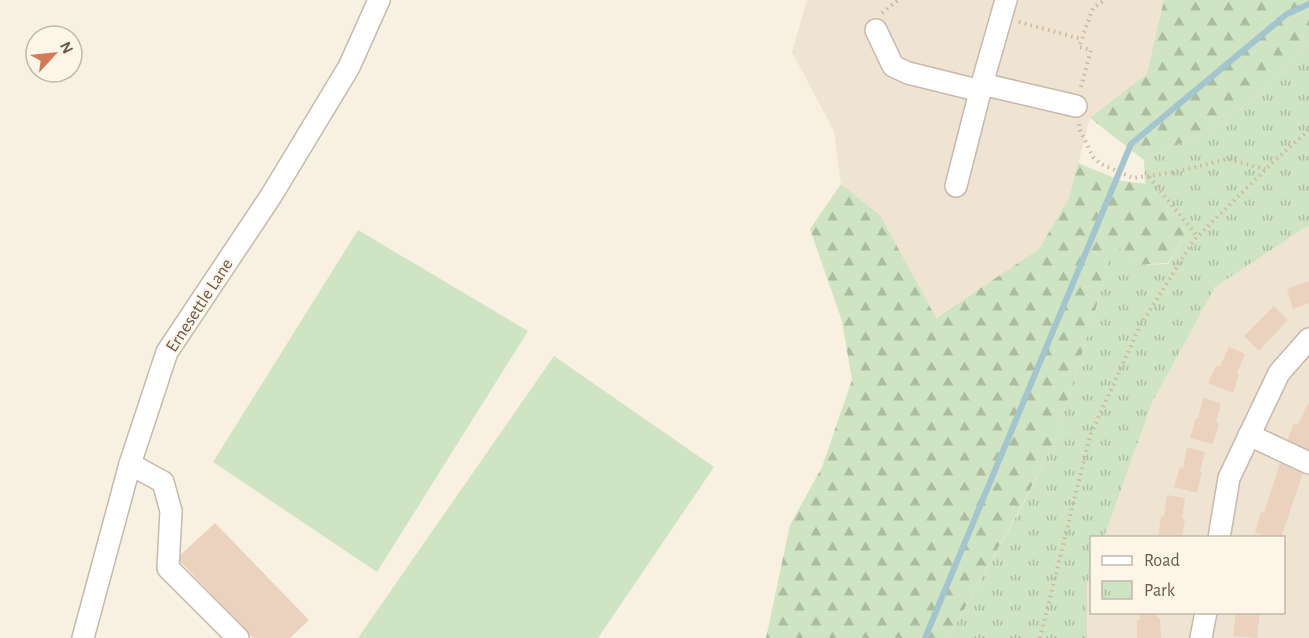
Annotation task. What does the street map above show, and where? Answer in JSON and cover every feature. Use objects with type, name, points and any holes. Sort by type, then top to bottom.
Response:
[{"type":"street","name":"Ernesettle Lane","points":[[83,638],[130,464],[167,352],[271,196],[343,77],[379,0]]},
{"type":"street","points":[[956,186],[1004,8]]},
{"type":"street","points":[[876,30],[893,66],[908,73],[1076,106]]},
{"type":"street","points":[[1219,536],[1229,478],[1279,373],[1309,339]]},
{"type":"street","points":[[1249,435],[1309,463]]},
{"type":"street","points":[[130,464],[163,482],[171,511],[168,568],[238,638]]},
{"type":"street","points":[[1201,638],[1206,614]]},
{"type":"path","points":[[1105,0],[1093,8],[1079,47],[1091,50],[1076,106],[1080,130],[1093,157],[1101,164],[1133,178],[1176,172],[1227,159],[1266,169]]},
{"type":"path","points":[[1004,8],[1082,39]]},
{"type":"path","points":[[1040,638],[1090,436],[1140,326],[1194,240],[1309,130]]},
{"type":"path","points":[[1148,176],[1198,237]]},
{"type":"shaded area","points":[[807,0],[1165,0],[1151,77],[1090,118],[1069,198],[1039,249],[935,318],[880,215],[841,184],[834,131],[792,52]]},
{"type":"shaded area","points":[[1309,225],[1309,638],[1087,638],[1087,585],[1090,574],[1090,614],[1285,614],[1285,536],[1104,536],[1152,403],[1215,287]]},
{"type":"green space","points":[[1164,0],[1309,0],[1309,45],[1255,98],[1208,131],[1144,160],[1090,118],[1147,74]]},
{"type":"green space","points":[[1309,45],[1309,225],[1215,287],[1152,403],[1104,536],[1090,536],[1087,638],[950,638],[1027,497],[1056,437],[1114,244],[1137,265],[1168,264],[1187,233],[1145,182],[1144,160],[1208,131],[1255,98]]},
{"type":"green space","points":[[1078,163],[1122,181],[1147,184],[1187,233],[1168,263],[1137,265],[1114,245],[1056,437],[1027,496],[950,638],[766,638],[790,525],[822,467],[852,380],[842,321],[810,229],[841,184],[880,215],[936,318],[1039,249],[1069,198]]},
{"type":"green space","points":[[358,230],[528,331],[377,572],[213,462]]},
{"type":"green space","points":[[554,356],[714,467],[598,638],[358,638]]},
{"type":"building","points":[[1309,281],[1309,303],[1293,309],[1287,289]]},
{"type":"building","points":[[1274,306],[1288,320],[1259,351],[1244,336]]},
{"type":"building","points":[[1229,347],[1245,354],[1237,372],[1239,374],[1233,393],[1208,383]]},
{"type":"building","points":[[1203,398],[1221,403],[1216,422],[1219,423],[1213,444],[1190,438]]},
{"type":"building","points":[[1309,402],[1309,452],[1286,443],[1294,423],[1298,425]]},
{"type":"building","points":[[1187,447],[1205,452],[1197,493],[1174,487],[1180,467],[1183,468]]},
{"type":"building","points":[[1281,460],[1304,470],[1282,536],[1255,533],[1261,512],[1264,513]]},
{"type":"building","points":[[1167,495],[1185,498],[1182,536],[1158,536],[1161,516],[1164,517]]},
{"type":"building","points":[[215,523],[309,620],[290,638],[253,638],[177,558]]},
{"type":"building","points":[[1139,614],[1157,614],[1157,618],[1160,618],[1161,638],[1137,638],[1137,620],[1140,620]]},
{"type":"building","points":[[1236,614],[1260,614],[1257,638],[1233,636]]},
{"type":"waterway","points":[[925,638],[1131,144],[1287,14],[1309,4]]}]
